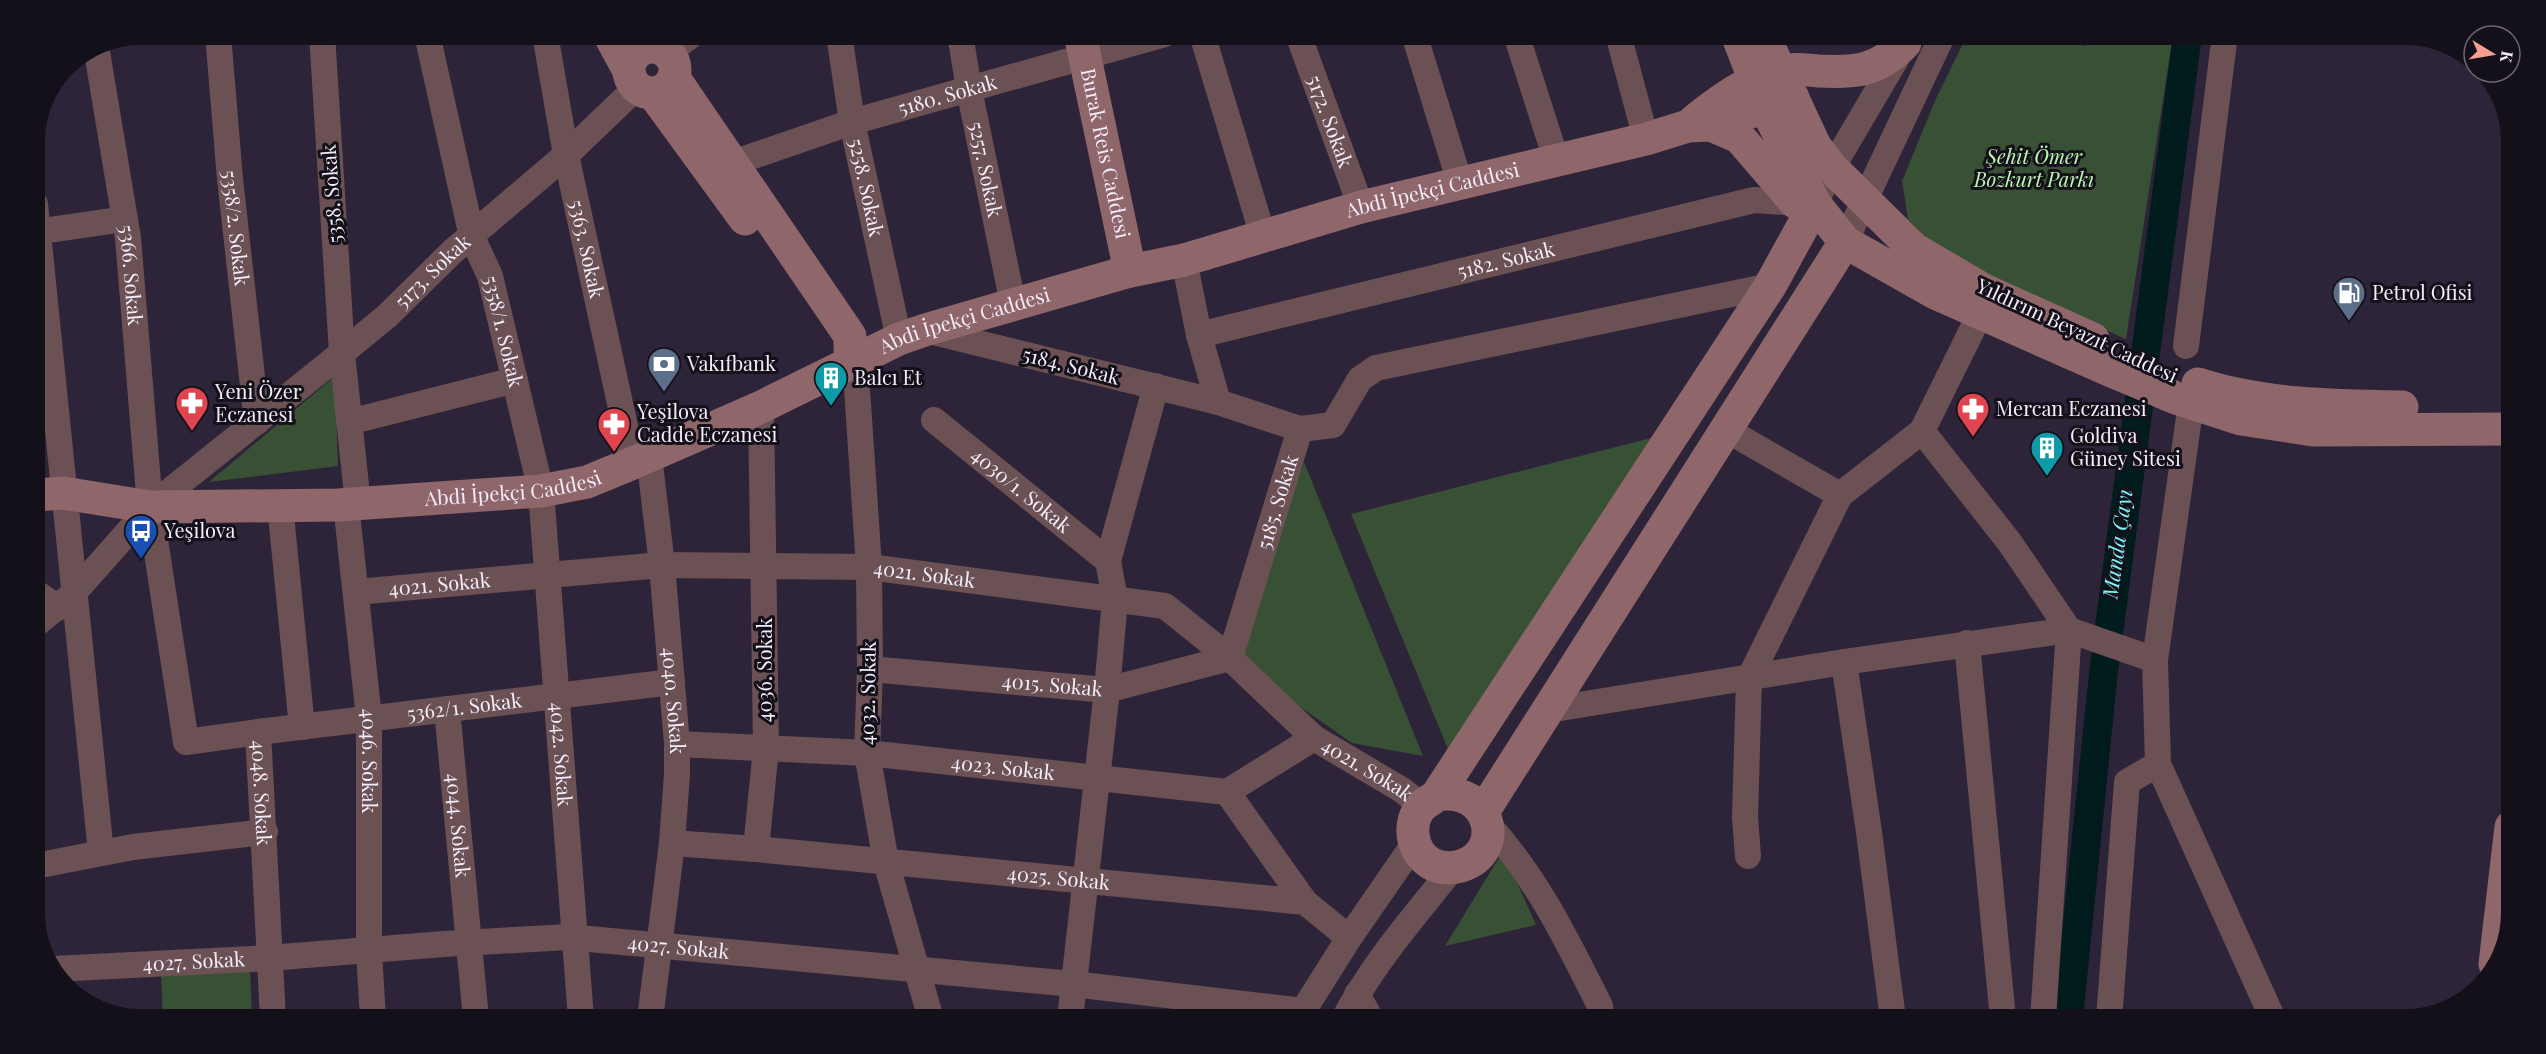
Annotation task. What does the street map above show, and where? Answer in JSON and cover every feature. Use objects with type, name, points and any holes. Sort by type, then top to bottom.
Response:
[{"type":"main road","points":[[627,45],[656,62],[733,163],[850,336],[853,354]]},
{"type":"main road","name":"Burak Reis Caddesi","points":[[1082,45],[1130,271]]},
{"type":"main road","name":"Yıldırım Beyazıt Caddesi","points":[[1744,45],[1773,89],[1833,168],[1914,249],[1984,290],[2116,361]]},
{"type":"main road","name":"Yıldırım Beyazıt Caddesi","points":[[1765,45],[1773,89],[1805,203]]},
{"type":"main road","points":[[1773,89],[1796,69],[1843,71],[1870,69],[1890,58],[1902,45]]},
{"type":"main road","points":[[656,62],[837,344],[853,354]]},
{"type":"main road","name":"Abdi İpekçi Caddesi","points":[[49,494],[150,507],[352,504],[541,491],[587,482],[761,407],[853,354],[1013,304],[1130,271],[1184,260],[1361,207],[1700,126],[1719,101],[1773,89]]},
{"type":"main road","points":[[1700,126],[1739,137],[1845,242],[1935,293],[1980,314],[2116,361],[2180,393],[2241,419],[2313,430],[2501,429]]},
{"type":"main road","points":[[1421,818],[1770,286],[1805,203]]},
{"type":"main road","points":[[1452,869],[1470,863],[1484,849],[1488,836],[1485,818],[1548,710],[1845,242]]},
{"type":"main road","name":"Yıldırım Beyazıt Caddesi","points":[[2180,393],[2226,393],[2297,402],[2360,406],[2501,410]]},
{"type":"main road","name":"4021. Sokak","points":[[1452,869],[1429,862],[1420,854],[1421,818],[1450,793],[1463,795],[1475,802],[1485,818]]},
{"type":"main road","points":[[2497,937],[2501,908]]},
{"type":"street","name":"5358/2. Sokak","points":[[219,45],[230,179],[257,422]]},
{"type":"street","name":"5358. Sokak","points":[[323,45],[342,353]]},
{"type":"street","name":"5358/1. Sokak","points":[[429,45],[472,237],[490,276],[541,491]]},
{"type":"street","name":"5363. Sokak","points":[[547,45],[566,155],[641,460]]},
{"type":"street","name":"5258. Sokak","points":[[841,45],[852,122],[912,335]]},
{"type":"street","name":"5257. Sokak","points":[[962,45],[1013,304]]},
{"type":"street","name":"5180. Sokak","points":[[733,163],[852,122],[969,88],[1082,45]]},
{"type":"street","points":[[1205,45],[1263,236]]},
{"type":"street","name":"5172. Sokak","points":[[1302,45],[1361,207]]},
{"type":"street","points":[[1417,45],[1460,183]]},
{"type":"street","points":[[1520,45],[1556,159]]},
{"type":"street","points":[[1621,45],[1646,139]]},
{"type":"street","points":[[1805,203],[1833,168],[1905,45]]},
{"type":"street","points":[[1845,242],[1938,45]]},
{"type":"street","points":[[2186,346],[2224,45]]},
{"type":"street","name":"5366. Sokak","points":[[98,56],[125,219],[150,507]]},
{"type":"street","name":"5173. Sokak","points":[[45,617],[66,601],[150,507],[387,316],[472,237],[566,155],[656,62]]},
{"type":"street","name":"5182. Sokak","points":[[1199,335],[1754,200],[1805,203]]},
{"type":"street","points":[[45,231],[125,219]]},
{"type":"street","points":[[1184,260],[1199,335],[1218,402]]},
{"type":"street","points":[[1300,429],[1334,424],[1360,379],[1376,368],[1770,286]]},
{"type":"street","points":[[1748,856],[1745,817],[1749,679],[1840,495],[1922,431],[1980,314]]},
{"type":"street","name":"5184. Sokak","points":[[912,335],[1218,402]]},
{"type":"street","points":[[342,353],[349,422],[352,504]]},
{"type":"street","name":"4032. Sokak","points":[[853,354],[869,567],[870,669],[867,753],[886,862],[928,1009]]},
{"type":"street","points":[[349,422],[515,380]]},
{"type":"street","points":[[1071,1009],[1115,599],[1108,561],[1156,387]]},
{"type":"street","points":[[2180,393],[2155,660],[2158,764],[2268,1009]]},
{"type":"street","name":"5185. Sokak","points":[[1218,402],[1300,429],[1230,658]]},
{"type":"street","name":"4036. Sokak","points":[[756,849],[766,748],[761,407]]},
{"type":"street","points":[[45,413],[49,494],[101,853]]},
{"type":"street","name":"4030/1. Sokak","points":[[934,420],[1108,561]]},
{"type":"street","points":[[1725,429],[1840,495]]},
{"type":"street","points":[[1922,431],[2079,633],[2044,1009]]},
{"type":"street","name":"4040. Sokak","points":[[641,460],[662,566],[677,744],[672,843],[652,1009]]},
{"type":"street","name":"4042. Sokak","points":[[541,491],[579,1009]]},
{"type":"street","name":"4046. Sokak","points":[[352,504],[356,592],[369,718],[369,951],[372,1009]]},
{"type":"street","points":[[280,505],[302,727]]},
{"type":"street","name":"4048. Sokak","points":[[150,507],[186,742],[258,732],[272,1009]]},
{"type":"street","name":"4021. Sokak","points":[[356,592],[662,566],[869,567],[1166,606],[1230,658],[1314,738],[1402,790],[1421,818]]},
{"type":"street","points":[[45,595],[66,601]]},
{"type":"street","points":[[1548,710],[1967,643],[2079,633],[2155,660]]},
{"type":"street","points":[[1967,643],[2002,1009]]},
{"type":"street","name":"4015. Sokak","points":[[870,669],[1107,690],[1230,658]]},
{"type":"street","points":[[1844,662],[1892,1009]]},
{"type":"street","name":"5362/1. Sokak","points":[[258,732],[672,682]]},
{"type":"street","name":"4044. Sokak","points":[[447,709],[475,1009]]},
{"type":"street","points":[[1314,738],[1227,792],[1305,902],[1349,938]]},
{"type":"street","name":"4023. Sokak","points":[[677,744],[867,753],[1227,792]]},
{"type":"street","points":[[2110,1009],[2127,782],[2158,764]]},
{"type":"street","points":[[1303,1009],[1349,938],[1421,818]]},
{"type":"street","points":[[1485,818],[1510,848],[1555,915],[1600,1009]]},
{"type":"street","points":[[45,864],[101,853],[265,832]]},
{"type":"street","points":[[672,843],[756,849]]},
{"type":"street","name":"4025. Sokak","points":[[756,849],[1305,902]]},
{"type":"street","points":[[1349,1009],[1356,994],[1386,952],[1452,869]]},
{"type":"street","name":"4027. Sokak","points":[[63,968],[270,958],[468,942],[575,938],[1073,984],[1255,1009]]},
{"type":"street","points":[[1356,994],[1365,1009]]},
{"type":"green space","name":"Şehit Ömer Bozkurt Parkı","points":[[1962,45],[2171,45],[2126,339],[1944,259],[1908,219],[1902,181],[1935,101]]},
{"type":"green space","points":[[335,376],[338,466],[209,482]]},
{"type":"green space","points":[[1663,435],[1448,749],[1351,514]]},
{"type":"green space","points":[[1304,462],[1423,756],[1352,743],[1230,658]]},
{"type":"green space","points":[[1503,851],[1536,925],[1445,946]]},
{"type":"green space","points":[[250,967],[252,1009],[163,1009],[161,971]]},
{"type":"water","name":"Manda Çayı","points":[[2172,45],[2201,45],[2117,680],[2084,1009],[2054,1009],[2090,664]]},
{"type":"place","name":"Petrol Ofisi","points":[[2349,322]]},
{"type":"place","name":"Vakıfbank","points":[[664,393]]},
{"type":"place","name":"Balcı Et","points":[[831,407]]},
{"type":"place","name":"Yeni Özer Eczanesi","points":[[192,432]]},
{"type":"place","name":"Mercan Eczanesi","points":[[1973,438]]},
{"type":"place","name":"Yeşilova Cadde Eczanesi","points":[[614,453]]},
{"type":"place","name":"Goldiva Güney Sitesi","points":[[2047,477]]},
{"type":"place","name":"Yeşilova","points":[[141,560]]}]
